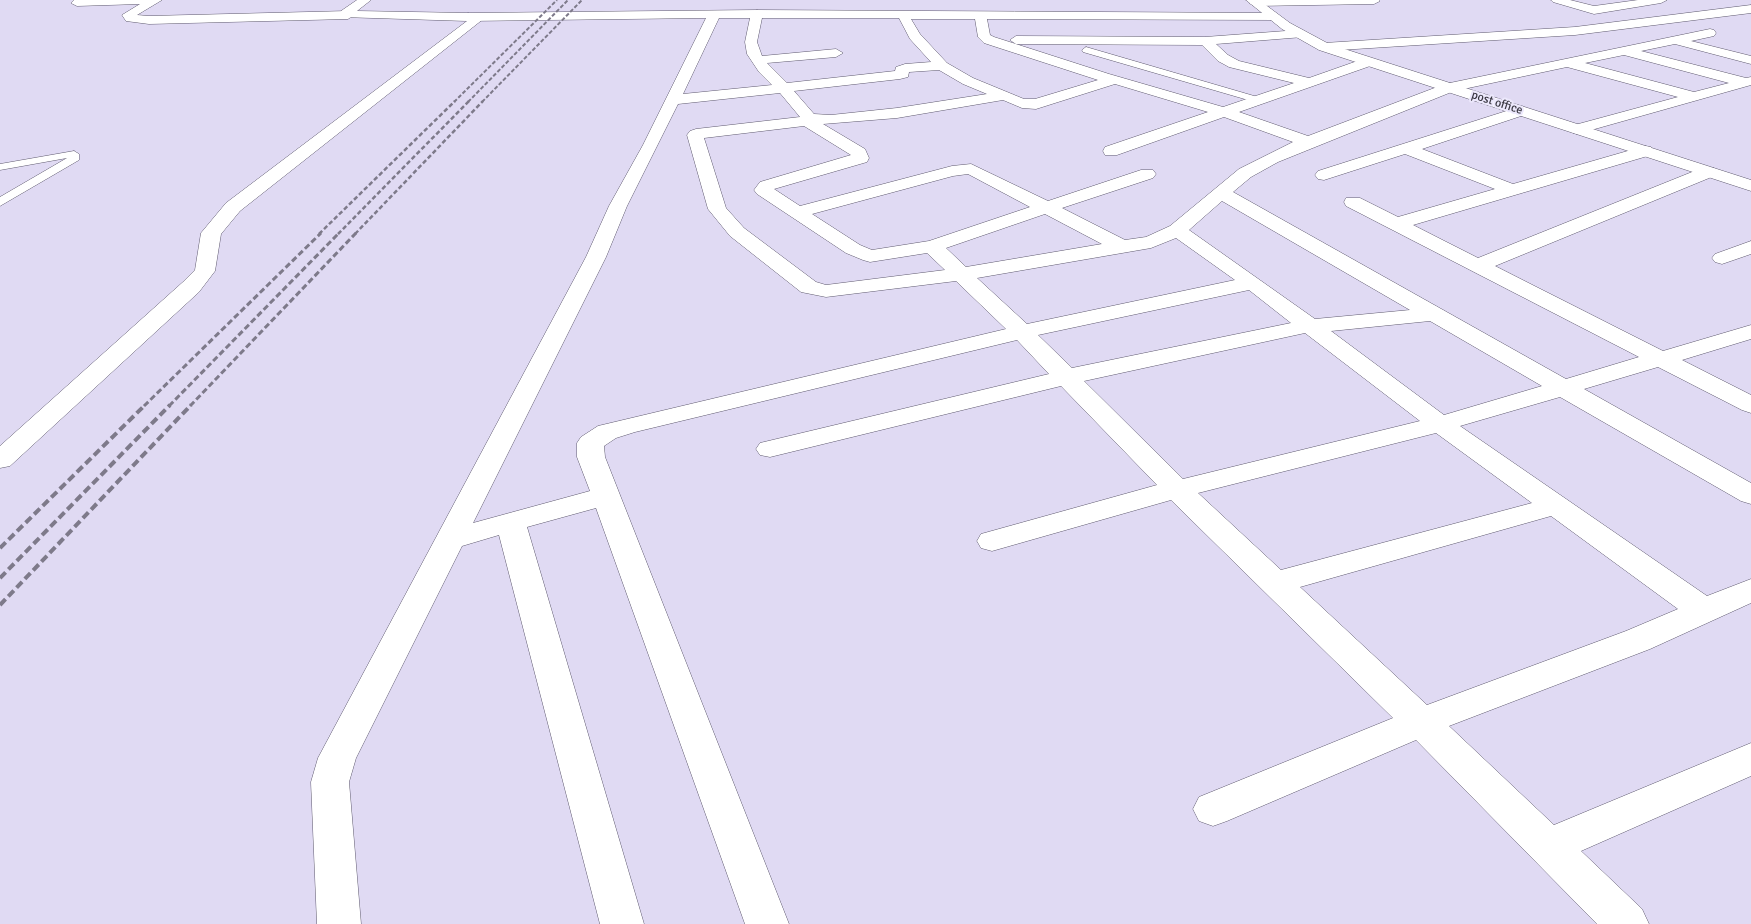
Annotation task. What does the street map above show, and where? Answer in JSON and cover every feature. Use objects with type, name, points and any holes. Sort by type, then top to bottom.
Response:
[{"type":"street","points":[[82,0],[77,3],[147,0]]},
{"type":"street","points":[[156,0],[128,15],[130,18],[149,20],[348,15],[468,17],[757,14],[1272,17]]},
{"type":"street","points":[[348,15],[346,12],[364,0]]},
{"type":"street","points":[[789,15],[793,0]]},
{"type":"street","points":[[1557,0],[1594,10],[1661,0]]},
{"type":"street","points":[[1254,1],[1374,1]]},
{"type":"street","name":"post office","points":[[1254,1],[1272,17],[1324,47],[1751,186]]},
{"type":"street","points":[[910,2],[907,16],[915,36],[942,66],[968,81],[1003,96],[1022,103],[1036,104],[1110,82],[1112,78]]},
{"type":"street","points":[[1207,6],[1218,17]]},
{"type":"street","points":[[1324,47],[1575,30],[1751,9]]},
{"type":"street","points":[[757,14],[751,42],[757,60],[784,88],[805,116],[862,155],[861,158],[826,170],[766,186],[764,190],[854,249],[870,256],[932,246],[1147,174]]},
{"type":"street","points":[[339,924],[330,782],[337,758],[596,258],[618,206],[684,99],[714,15]]},
{"type":"street","points":[[981,16],[984,37],[989,40],[1224,112],[1308,142]]},
{"type":"street","points":[[0,460],[192,287],[205,271],[211,233],[233,208],[476,20],[468,17]]},
{"type":"street","points":[[1003,96],[919,109],[700,132],[695,136],[719,215],[736,232],[809,287],[826,291],[961,274],[1151,242],[1177,230],[1257,165],[1308,142],[1450,87],[1619,50],[1710,33]]},
{"type":"street","points":[[989,40],[1205,41],[1299,34]]},
{"type":"street","points":[[1672,40],[1751,60]]},
{"type":"street","points":[[1205,41],[1223,58],[1234,64],[1309,82]]},
{"type":"street","points":[[1619,50],[1749,82]]},
{"type":"street","points":[[757,60],[836,53]]},
{"type":"street","points":[[1111,151],[1368,62]]},
{"type":"street","points":[[1565,62],[1693,96]]},
{"type":"street","points":[[684,99],[880,77],[903,74],[901,70],[905,68],[942,66]]},
{"type":"street","points":[[880,77],[893,88]]},
{"type":"street","points":[[1577,129],[1749,82]]},
{"type":"street","points":[[684,99],[719,130]]},
{"type":"street","points":[[906,99],[919,109]]},
{"type":"street","points":[[1324,175],[1522,111]]},
{"type":"street","points":[[1407,149],[1513,190]]},
{"type":"street","points":[[1396,224],[1645,151]]},
{"type":"street","points":[[798,212],[962,168],[979,172],[1046,209],[1123,247]]},
{"type":"street","points":[[1478,265],[1708,172]]},
{"type":"street","points":[[1221,193],[1751,495]]},
{"type":"street","points":[[1353,202],[1751,405]]},
{"type":"street","points":[[1177,230],[1253,283],[1440,424],[1554,506],[1598,533],[1703,610]]},
{"type":"street","points":[[932,246],[1022,332],[1177,490],[1421,722],[1627,924]]},
{"type":"street","points":[[1722,258],[1751,247]]},
{"type":"street","points":[[767,924],[606,496],[592,457],[590,444],[606,432],[636,423],[1022,332],[1253,283]]},
{"type":"street","points":[[770,449],[1066,377],[1308,326],[1436,314]]},
{"type":"street","points":[[992,541],[1177,490],[1440,424],[1751,332]]},
{"type":"street","points":[[450,539],[606,496]]},
{"type":"street","points":[[1275,583],[1554,506]]},
{"type":"street","points":[[511,523],[622,924]]},
{"type":"street","points":[[1212,809],[1421,722],[1638,640],[1751,590]]},
{"type":"street","points":[[1548,847],[1751,759]]},
{"type":"lane","points":[[1086,50],[1258,100]]},
{"type":"lane","points":[[0,166],[74,154],[75,158],[0,202]]},
{"type":"railway","points":[[454,102],[557,0]]},
{"type":"railway","points":[[468,102],[568,0]]},
{"type":"railway","points":[[482,102],[582,0]]},
{"type":"railway","points":[[319,234],[455,101]]},
{"type":"railway","points":[[338,234],[469,101]]},
{"type":"railway","points":[[355,234],[483,101]]},
{"type":"railway","points":[[144,406],[321,233]]},
{"type":"railway","points":[[169,406],[339,233]]},
{"type":"railway","points":[[190,406],[356,233]]},
{"type":"railway","points":[[0,548],[145,405]]},
{"type":"railway","points":[[0,578],[170,405]]},
{"type":"railway","points":[[0,605],[191,405]]}]
